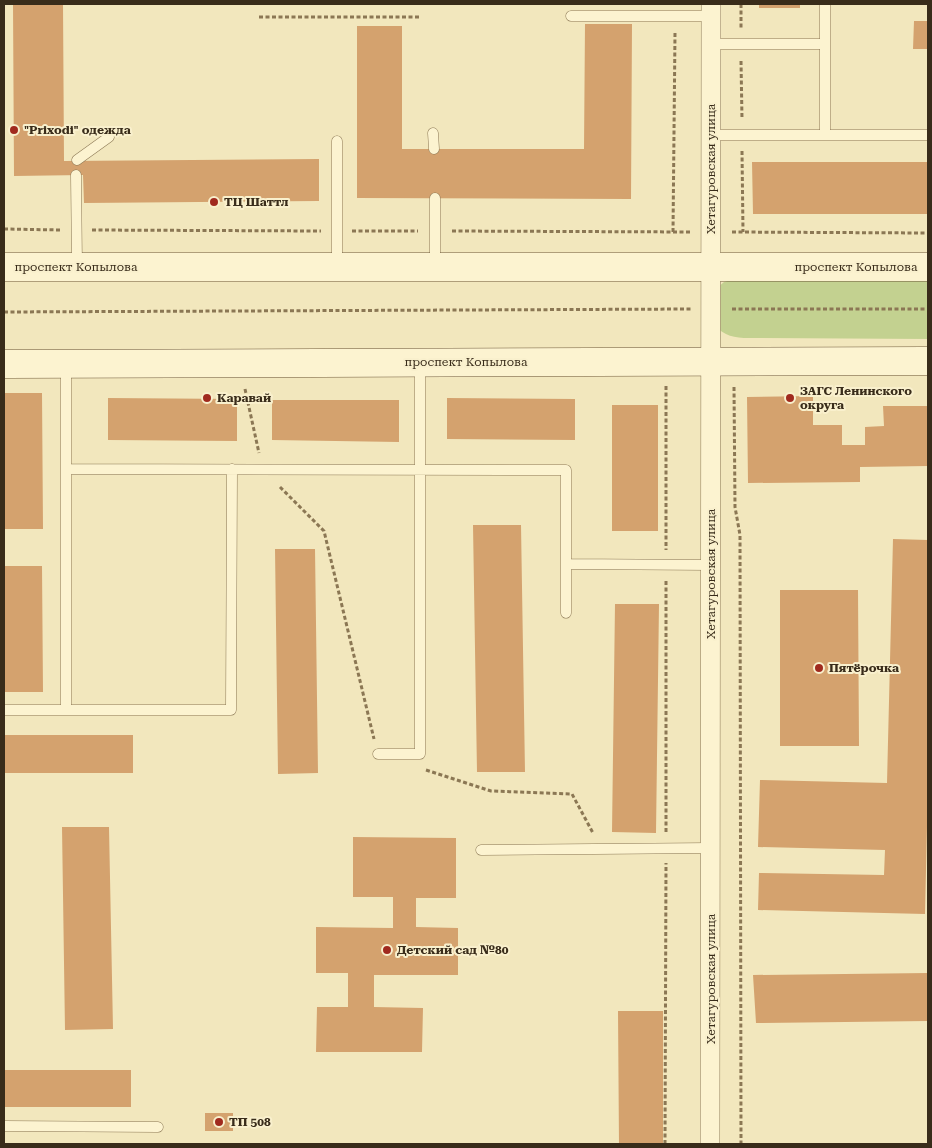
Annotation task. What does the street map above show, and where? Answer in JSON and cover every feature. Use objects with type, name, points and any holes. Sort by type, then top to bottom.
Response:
[{"type":"street","name":"Хетагуровская улица","points":[[710,1144],[712,10]]},
{"type":"street","name":"проспект Копылова","points":[[4,267],[928,267]]},
{"type":"street","name":"проспект Копылова","points":[[4,364],[928,361]]},
{"type":"lane","points":[[825,4],[825,135]]},
{"type":"lane","points":[[571,16],[675,16],[712,10]]},
{"type":"lane","points":[[712,44],[825,44]]},
{"type":"lane","points":[[434,133],[434,149]]},
{"type":"lane","points":[[711,136],[928,135]]},
{"type":"lane","points":[[77,160],[109,137]]},
{"type":"lane","points":[[337,140],[337,266]]},
{"type":"lane","points":[[76,175],[77,266]]},
{"type":"lane","points":[[435,198],[435,266]]},
{"type":"lane","points":[[378,754],[420,754],[420,362]]},
{"type":"lane","points":[[66,364],[66,710]]},
{"type":"lane","points":[[66,469],[566,470],[566,614]]},
{"type":"lane","points":[[4,710],[231,710],[232,469]]},
{"type":"lane","points":[[566,564],[711,565]]},
{"type":"lane","points":[[481,850],[711,848]]},
{"type":"lane","points":[[4,1126],[158,1126]]},
{"type":"path","points":[[673,232],[675,16]]},
{"type":"path","points":[[259,17],[421,17]]},
{"type":"path","points":[[4,229],[928,233]]},
{"type":"path","points":[[4,312],[671,308],[928,310]]},
{"type":"path","points":[[734,378],[735,507],[740,535],[741,1144]]},
{"type":"path","points":[[244,386],[263,469],[324,531],[378,754]]},
{"type":"path","points":[[425,770],[490,791],[572,794],[601,849]]},
{"type":"path","points":[[665,1144],[666,849]]},
{"type":"green space","points":[[734,279],[928,280],[928,339],[739,338],[730,336],[714,325],[717,288],[724,282]]},
{"type":"building","points":[[13,4],[63,4],[64,161],[319,159],[319,201],[84,203],[83,175],[14,176]]},
{"type":"building","points":[[759,4],[800,4],[800,8],[759,8]]},
{"type":"building","points":[[914,21],[928,21],[928,49],[913,49]]},
{"type":"building","points":[[585,24],[632,24],[631,199],[357,198],[357,26],[402,26],[402,149],[584,149]]},
{"type":"building","points":[[752,162],[928,162],[928,214],[753,214]]},
{"type":"building","points":[[4,393],[42,393],[43,529],[4,529]]},
{"type":"building","points":[[813,396],[813,425],[842,425],[842,445],[865,445],[865,427],[884,426],[883,406],[928,406],[928,466],[860,467],[860,482],[748,483],[747,397]]},
{"type":"building","points":[[108,398],[237,399],[237,441],[108,440]]},
{"type":"building","points":[[447,398],[575,399],[575,440],[447,439]]},
{"type":"building","points":[[272,400],[399,400],[399,442],[272,440]]},
{"type":"building","points":[[612,405],[658,405],[658,531],[612,531]]},
{"type":"building","points":[[473,525],[521,525],[525,772],[477,772]]},
{"type":"building","points":[[893,539],[928,540],[928,783],[925,914],[758,910],[759,873],[884,875],[885,850],[758,847],[760,780],[887,783]]},
{"type":"building","points":[[275,549],[315,549],[318,773],[278,774]]},
{"type":"building","points":[[4,566],[42,566],[43,692],[4,692]]},
{"type":"building","name":"Пятёрочка","points":[[780,590],[858,590],[859,746],[780,746]]},
{"type":"building","points":[[615,604],[659,604],[656,833],[612,832]]},
{"type":"building","points":[[5,735],[133,735],[133,773],[5,773]]},
{"type":"building","points":[[62,827],[109,827],[113,1029],[65,1030]]},
{"type":"building","name":"Детский сад №80","points":[[353,837],[456,838],[456,898],[416,898],[416,927],[458,928],[458,975],[374,975],[374,1007],[423,1008],[422,1052],[316,1052],[317,1007],[348,1007],[348,973],[316,973],[316,927],[393,928],[393,897],[353,897]]},
{"type":"building","points":[[928,973],[928,1021],[756,1023],[753,975]]},
{"type":"building","points":[[618,1011],[663,1011],[663,1144],[619,1144]]},
{"type":"building","points":[[4,1070],[131,1070],[131,1107],[4,1107]]},
{"type":"building","name":"ТП 508","points":[[205,1113],[233,1113],[233,1131],[205,1131]]},
{"type":"place","name":"\"Prixodi\" одежда","points":[[14,130]]},
{"type":"place","name":"ТЦ Шаттл","points":[[214,202]]},
{"type":"place","name":"Каравай","points":[[207,398]]},
{"type":"place","name":"ЗАГС Ленинского округа","points":[[790,398]]},
{"type":"place","name":"Пятёрочка","points":[[819,668]]},
{"type":"place","name":"Детский сад №80","points":[[387,950]]},
{"type":"place","name":"ТП 508","points":[[219,1122]]}]
